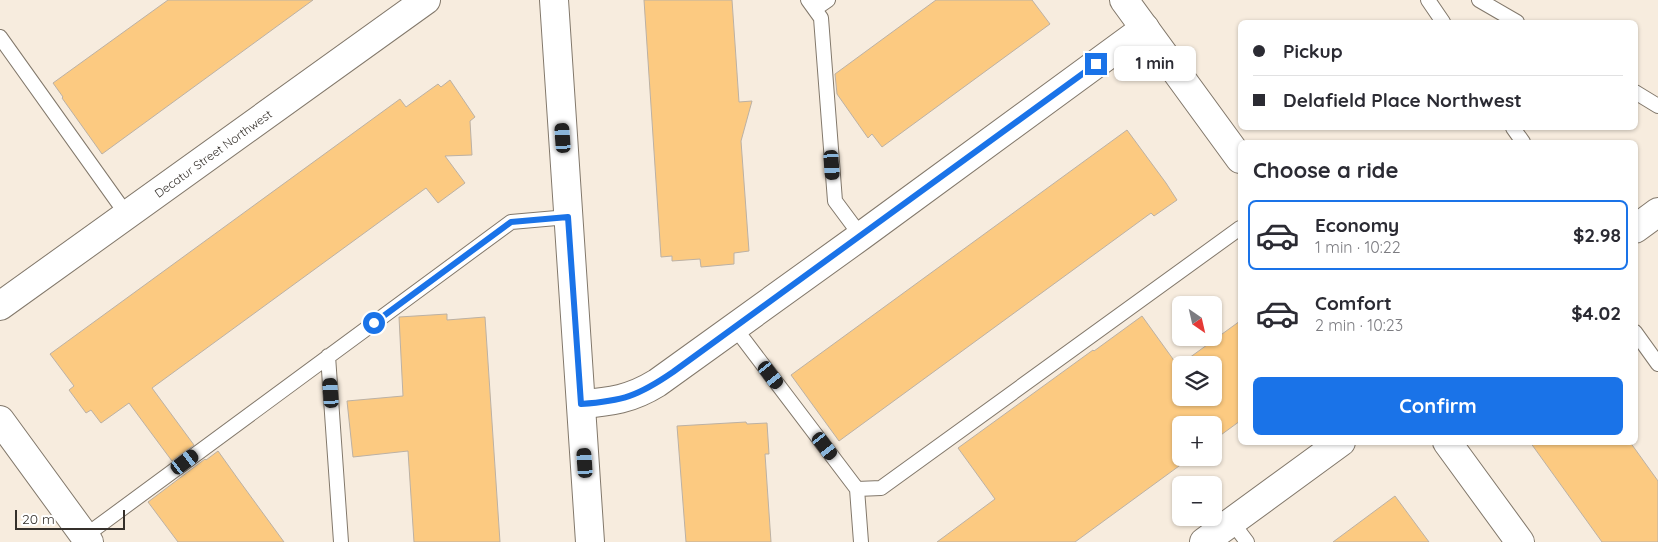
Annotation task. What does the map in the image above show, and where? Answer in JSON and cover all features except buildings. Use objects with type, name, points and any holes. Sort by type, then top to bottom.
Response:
[{"type":"street","points":[[554,0],[590,542]]},
{"type":"street","points":[[1124,0],[1238,156]]},
{"type":"street","name":"Decatur Street Northwest","points":[[0,306],[423,1]]},
{"type":"street","points":[[581,404],[620,400],[646,390],[861,236],[1145,28]]},
{"type":"street","points":[[1638,227],[1658,212]]},
{"type":"street","points":[[0,420],[87,539]]},
{"type":"street","points":[[1204,542],[1239,532],[1338,445]]},
{"type":"street","points":[[1449,445],[1520,542]]},
{"type":"lane","points":[[828,0],[812,4],[821,18],[835,202],[861,236]]},
{"type":"lane","points":[[1428,0],[1442,20]]},
{"type":"lane","points":[[1479,0],[1514,20]]},
{"type":"lane","points":[[0,36],[127,215]]},
{"type":"lane","points":[[1638,94],[1658,106]]},
{"type":"lane","points":[[87,539],[328,356],[511,222],[568,217]]},
{"type":"lane","points":[[857,489],[881,488],[1238,229]]},
{"type":"lane","points":[[734,328],[857,489],[861,542]]},
{"type":"lane","points":[[1638,336],[1658,364]]},
{"type":"lane","points":[[328,356],[341,542]]},
{"type":"route","points":[[374,323],[511,222],[568,217],[581,404],[620,400],[646,390],[673,372],[1096,64]]}]
